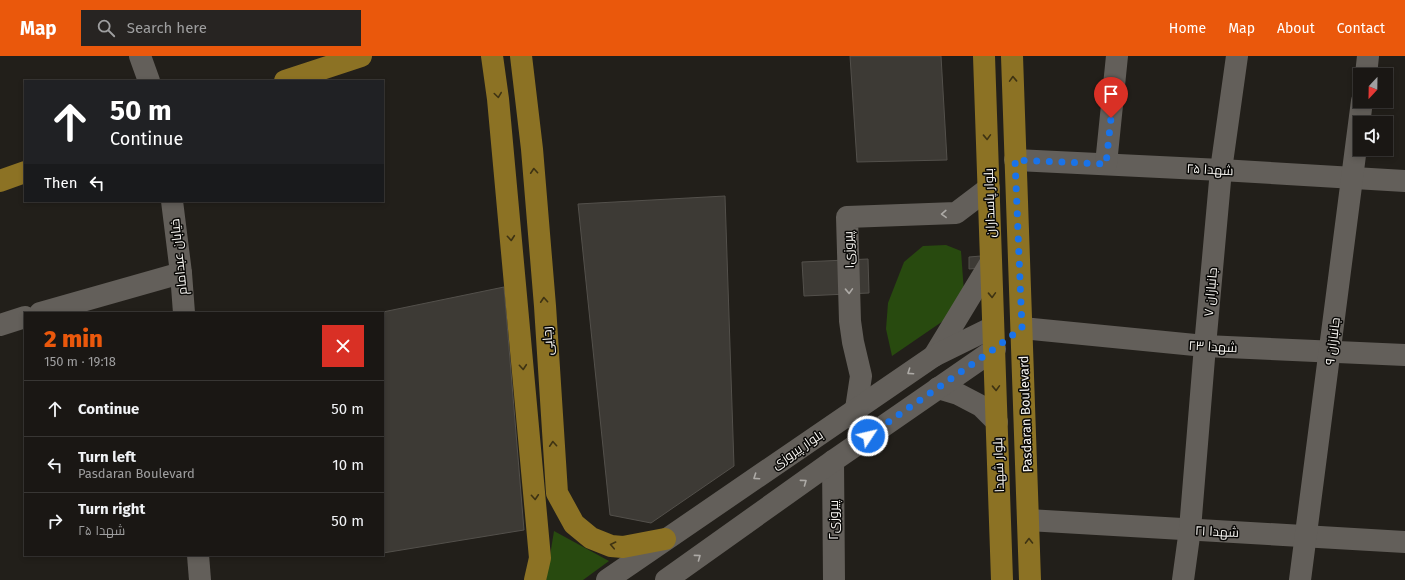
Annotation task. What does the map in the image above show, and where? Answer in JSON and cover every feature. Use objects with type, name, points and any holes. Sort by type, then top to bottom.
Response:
[{"type":"main road","points":[[288,80],[361,56]]},
{"type":"main road","name":"رجایی","points":[[492,56],[498,99],[540,558],[535,580]]},
{"type":"main road","name":"رجایی","points":[[522,56],[537,203],[556,493],[574,524],[591,538],[611,546],[624,547],[665,539]]},
{"type":"main road","name":"بلوار پاسداران","points":[[984,56],[994,349]]},
{"type":"main road","name":"Pasdaran Boulevard","points":[[1012,56],[1030,580]]},
{"type":"main road","points":[[986,111],[1014,112]]},
{"type":"main road","points":[[0,181],[24,172]]},
{"type":"main road","points":[[508,204],[537,203]]},
{"type":"main road","points":[[993,327],[1022,328]]},
{"type":"main road","points":[[994,349],[1022,328]]},
{"type":"main road","name":"بلوار شهدا","points":[[994,349],[1002,580]]},
{"type":"main road","points":[[525,399],[550,399]]},
{"type":"street","points":[[140,56],[149,80]]},
{"type":"street","points":[[1106,164],[1117,56]]},
{"type":"street","name":"جانبازان ۷","points":[[1183,580],[1190,529],[1221,170],[1237,56]]},
{"type":"street","points":[[1367,68],[1368,56]]},
{"type":"street","name":"جانبازان ۹","points":[[1300,580],[1361,108]]},
{"type":"street","name":"شهدا ۲۵","points":[[1015,160],[1405,181]]},
{"type":"street","name":"پیروزی۱","points":[[856,409],[861,376],[850,321],[847,217],[956,213],[989,188]]},
{"type":"street","name":"خیابان عبدامام","points":[[172,202],[181,273],[184,312]]},
{"type":"street","points":[[934,356],[991,262]]},
{"type":"street","points":[[44,312],[181,273]]},
{"type":"street","points":[[0,325],[24,317]]},
{"type":"street","name":"بلوار پیروزی","points":[[607,580],[727,496],[934,356],[993,327]]},
{"type":"street","name":"شهدا ۲۳","points":[[1022,328],[1205,346],[1405,355]]},
{"type":"street","points":[[672,578],[833,461],[994,349]]},
{"type":"street","points":[[938,388],[958,394],[981,406],[997,422]]},
{"type":"street","name":"پیروزی۲","points":[[833,461],[834,580]]},
{"type":"street","points":[[727,496],[746,523]]},
{"type":"street","name":"شهدا ۲۱","points":[[1028,520],[1405,542]]},
{"type":"street","points":[[198,556],[200,580]]},
{"type":"green space","points":[[946,245],[961,251],[965,306],[892,356],[886,329],[888,303],[904,262],[923,246]]},
{"type":"green space","points":[[554,531],[609,561],[583,580],[546,580]]},
{"type":"building","points":[[850,56],[941,56],[947,160],[857,162]]},
{"type":"building","points":[[725,196],[734,466],[651,523],[610,515],[578,204]]},
{"type":"building","points":[[981,256],[981,268],[969,269],[969,257]]},
{"type":"building","points":[[868,259],[869,293],[804,296],[802,262]]},
{"type":"building","points":[[504,287],[524,530],[384,553],[383,312]]},
{"type":"route","points":[[868,436],[1022,328],[1015,160],[1106,164],[1111,118]]}]
